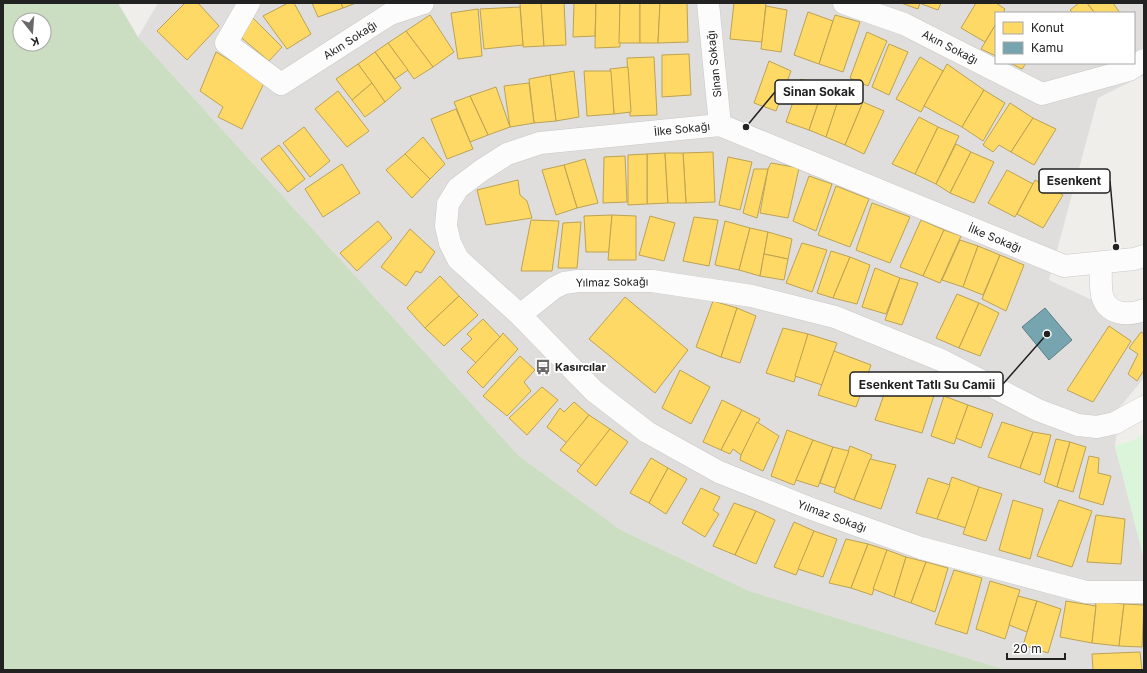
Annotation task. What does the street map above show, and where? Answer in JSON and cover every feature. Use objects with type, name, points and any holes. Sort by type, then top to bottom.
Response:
[{"type":"street","name":"Akın Sokağı","points":[[249,3],[226,42],[281,84],[390,14],[423,3]]},
{"type":"street","name":"Sinan Sokağı","points":[[708,3],[720,125]]},
{"type":"street","name":"Akın Sokağı","points":[[844,3],[904,24],[1042,94],[1129,70],[1144,60]]},
{"type":"street","name":"İlke Sokağı","points":[[520,314],[458,259],[450,243],[446,226],[448,204],[458,188],[507,154],[540,143],[720,125],[1064,266],[1134,259],[1144,256]]},
{"type":"street","points":[[1101,263],[1102,290],[1106,304],[1111,309],[1124,314],[1144,310]]},
{"type":"street","name":"Yılmaz Sokağı","points":[[1144,407],[1115,423],[1097,427],[1078,425],[1038,410],[941,360],[835,317],[752,296],[652,281],[578,281],[564,283],[554,288],[520,314],[594,391],[647,432],[719,472],[809,508],[921,548],[1086,592],[1144,592]]},
{"type":"shaded area","points":[[158,3],[1144,3],[1144,78],[1142,76],[1098,98],[1049,280],[1144,324],[1144,378],[1120,407],[1115,446],[1144,559],[1144,670],[1006,670],[749,591],[621,530],[519,456],[138,37]]},
{"type":"green space","points":[[3,3],[118,3],[138,37],[519,456],[621,530],[749,591],[1006,670],[3,670]]},
{"type":"green space","points":[[1144,434],[1144,559],[1115,446],[1131,441]]},
{"type":"building: Konut","points":[[185,3],[198,3],[219,26],[187,60],[157,31]]},
{"type":"building: Konut","points":[[288,3],[294,3],[311,34],[287,49],[263,16]]},
{"type":"building: Konut","points":[[312,3],[341,3],[343,8],[318,17]]},
{"type":"building: Konut","points":[[341,3],[356,3],[343,8]]},
{"type":"building: Konut","points":[[520,3],[541,3],[544,46],[523,47]]},
{"type":"building: Konut","points":[[541,3],[564,3],[566,45],[544,46]]},
{"type":"building: Konut","points":[[574,3],[596,3],[595,36],[573,37]]},
{"type":"building: Konut","points":[[596,3],[620,3],[620,47],[595,48]]},
{"type":"building: Konut","points":[[620,3],[640,3],[640,43],[619,43]]},
{"type":"building: Konut","points":[[640,3],[660,3],[658,43],[640,43]]},
{"type":"building: Konut","points":[[660,3],[687,3],[688,42],[658,43]]},
{"type":"building: Konut","points":[[734,3],[766,3],[762,42],[730,39]]},
{"type":"building: Konut","points":[[901,3],[920,3],[918,9]]},
{"type":"building: Konut","points":[[919,3],[941,3],[938,10]]},
{"type":"building: Konut","points":[[976,3],[996,3],[1005,9],[1004,12],[995,12],[995,26],[985,42],[961,28]]},
{"type":"building: Konut","points":[[1079,3],[1087,3],[1094,12],[1072,12],[1070,10]]},
{"type":"building: Konut","points":[[1087,3],[1113,3],[1119,12],[1094,12]]},
{"type":"building: Konut","points":[[766,6],[787,10],[781,52],[761,49]]},
{"type":"building: Konut","points":[[520,7],[523,45],[484,49],[480,9]]},
{"type":"building: Konut","points":[[478,9],[482,56],[458,59],[451,13]]},
{"type":"building: Konut","points":[[808,12],[833,21],[819,64],[794,55]]},
{"type":"building: Konut","points":[[430,15],[454,52],[433,67],[406,31]]},
{"type":"building: Konut","points":[[835,15],[860,22],[843,72],[819,64]]},
{"type":"building: Konut","points":[[251,16],[282,47],[269,61],[237,34]]},
{"type":"building: Konut","points":[[995,26],[995,56],[981,49]]},
{"type":"building: Konut","points":[[406,31],[433,67],[414,79],[388,43]]},
{"type":"building: Konut","points":[[867,32],[887,41],[868,86],[850,78]]},
{"type":"building: Konut","points":[[388,43],[408,70],[395,79],[375,52]]},
{"type":"building: Konut","points":[[889,44],[908,52],[889,95],[872,87]]},
{"type":"building: Konut","points":[[216,52],[265,81],[242,129],[218,117],[223,107],[200,91]]},
{"type":"building: Konut","points":[[375,52],[401,88],[385,102],[358,64]]},
{"type":"building: Konut","points":[[689,54],[691,95],[662,97],[662,55]]},
{"type":"building: Konut","points":[[654,57],[657,115],[630,116],[627,58]]},
{"type":"building: Konut","points":[[920,57],[943,71],[921,112],[896,99]]},
{"type":"building: Konut","points":[[769,61],[791,71],[776,111],[754,103]]},
{"type":"building: Konut","points":[[358,64],[372,83],[352,100],[336,79]]},
{"type":"building: Konut","points":[[947,64],[984,90],[962,127],[924,106]]},
{"type":"building: Konut","points":[[1012,64],[1025,64],[1022,69]]},
{"type":"building: Konut","points":[[628,67],[631,112],[614,114],[610,69]]},
{"type":"building: Konut","points":[[574,71],[579,117],[556,121],[550,75]]},
{"type":"building: Konut","points":[[584,71],[611,71],[614,114],[587,116]]},
{"type":"building: Konut","points":[[550,75],[556,121],[534,123],[529,79]]},
{"type":"building: Konut","points":[[801,79],[824,86],[809,130],[786,122]]},
{"type":"building: Konut","points":[[372,83],[385,102],[365,117],[352,100]]},
{"type":"building: Konut","points":[[529,83],[534,123],[510,127],[504,86]]},
{"type":"building: Konut","points":[[824,86],[841,92],[826,137],[809,130]]},
{"type":"building: Konut","points":[[496,87],[510,127],[488,135],[470,96]]},
{"type":"building: Konut","points":[[984,90],[1005,103],[983,141],[962,127]]},
{"type":"building: Konut","points":[[338,91],[369,131],[347,147],[315,109]]},
{"type":"building: Konut","points":[[841,92],[863,102],[845,145],[826,137]]},
{"type":"building: Konut","points":[[470,96],[488,135],[470,142],[454,102]]},
{"type":"building: Konut","points":[[863,102],[884,111],[864,154],[845,145]]},
{"type":"building: Konut","points":[[1010,103],[1033,118],[1011,152],[999,145],[993,152],[983,145]]},
{"type":"building: Konut","points":[[456,109],[473,149],[447,159],[431,119]]},
{"type":"building: Konut","points":[[919,117],[938,127],[915,174],[892,164]]},
{"type":"building: Konut","points":[[1033,118],[1056,129],[1034,165],[1011,152]]},
{"type":"building: Konut","points":[[304,127],[330,161],[310,177],[283,143]]},
{"type":"building: Konut","points":[[938,127],[959,136],[936,184],[915,174]]},
{"type":"building: Konut","points":[[423,137],[445,164],[430,179],[405,154]]},
{"type":"building: Konut","points":[[956,144],[971,152],[950,193],[936,184]]},
{"type":"building: Konut","points":[[279,145],[305,179],[288,192],[261,159]]},
{"type":"building: Konut","points":[[713,152],[715,202],[686,203],[683,153]]},
{"type":"building: Konut","points":[[971,152],[994,162],[974,203],[950,193]]},
{"type":"building: Konut","points":[[665,153],[668,203],[647,204],[647,154]]},
{"type":"building: Konut","points":[[665,153],[683,153],[686,203],[668,203]]},
{"type":"building: Konut","points":[[405,154],[430,179],[412,198],[386,170]]},
{"type":"building: Konut","points":[[647,154],[647,204],[628,205],[628,155]]},
{"type":"building: Konut","points":[[625,156],[627,202],[603,203],[604,157]]},
{"type":"building: Konut","points":[[728,157],[752,162],[740,210],[719,205]]},
{"type":"building: Konut","points":[[585,159],[598,203],[577,208],[564,165]]},
{"type":"building: Konut","points":[[771,163],[799,168],[788,218],[760,213],[768,169]]},
{"type":"building: Konut","points":[[342,164],[360,193],[323,217],[305,189]]},
{"type":"building: Konut","points":[[564,165],[577,208],[556,215],[542,170]]},
{"type":"building: Konut","points":[[754,169],[768,169],[757,218],[743,213]]},
{"type":"building: Konut","points":[[1007,170],[1033,184],[1015,217],[988,203]]},
{"type":"building: Konut","points":[[809,176],[832,184],[816,231],[793,221]]},
{"type":"building: Konut","points":[[518,180],[520,195],[527,201],[532,218],[486,225],[477,190]]},
{"type":"building: Konut","points":[[1035,180],[1063,195],[1043,228],[1017,214]]},
{"type":"building: Konut","points":[[836,186],[869,199],[850,247],[818,235]]},
{"type":"building: Konut","points":[[872,203],[910,217],[890,263],[856,250]]},
{"type":"building: Konut","points":[[612,215],[609,252],[586,252],[584,216]]},
{"type":"building: Konut","points":[[612,215],[636,216],[636,260],[608,260]]},
{"type":"building: Konut","points":[[650,216],[675,223],[664,261],[639,255]]},
{"type":"building: Konut","points":[[694,217],[718,220],[709,266],[683,261]]},
{"type":"building: Konut","points":[[531,220],[559,221],[552,271],[521,271]]},
{"type":"building: Konut","points":[[921,220],[944,230],[923,276],[900,267]]},
{"type":"building: Konut","points":[[378,221],[392,238],[357,271],[340,253]]},
{"type":"building: Konut","points":[[725,221],[750,228],[739,270],[715,265]]},
{"type":"building: Konut","points":[[581,222],[577,268],[558,268],[563,223]]},
{"type":"building: Konut","points":[[750,228],[768,232],[760,276],[739,270]]},
{"type":"building: Konut","points":[[410,229],[435,252],[421,273],[416,271],[406,286],[381,267]]},
{"type":"building: Konut","points":[[944,230],[961,236],[940,283],[923,276]]},
{"type":"building: Konut","points":[[768,232],[792,239],[788,259],[764,254]]},
{"type":"building: Konut","points":[[960,240],[978,246],[963,287],[942,280]]},
{"type":"building: Konut","points":[[802,243],[827,250],[812,292],[786,283]]},
{"type":"building: Konut","points":[[978,246],[1000,255],[983,295],[963,287]]},
{"type":"building: Konut","points":[[831,251],[850,257],[833,298],[817,293]]},
{"type":"building: Konut","points":[[764,254],[788,259],[784,280],[760,276]]},
{"type":"building: Konut","points":[[1000,255],[1024,265],[1006,311],[982,299]]},
{"type":"building: Konut","points":[[850,257],[870,265],[857,304],[833,298]]},
{"type":"building: Konut","points":[[875,268],[900,278],[886,314],[862,307]]},
{"type":"building: Konut","points":[[440,276],[459,296],[425,328],[407,308]]},
{"type":"building: Konut","points":[[900,278],[918,283],[902,325],[885,320]]},
{"type":"building: Konut","points":[[957,294],[979,303],[959,348],[936,338]]},
{"type":"building: Konut","points":[[459,296],[478,315],[444,346],[425,328]]},
{"type":"building: Konut","points":[[625,297],[688,350],[655,393],[589,339]]},
{"type":"building: Konut","points":[[713,301],[737,308],[721,357],[696,347]]},
{"type":"building: Konut","points":[[979,303],[999,313],[980,356],[959,348]]},
{"type":"building: Konut","points":[[737,308],[756,316],[740,363],[721,357]]},
{"type":"building: Konut","points":[[483,319],[500,337],[476,363],[461,349],[472,339],[467,334]]},
{"type":"building: Konut","points":[[1109,326],[1131,341],[1093,402],[1067,390]]},
{"type":"building: Konut","points":[[783,328],[808,334],[794,382],[766,373]]},
{"type":"building: Konut","points":[[1141,332],[1144,334],[1144,370],[1137,381],[1128,374],[1138,354],[1129,348]]},
{"type":"building: Konut","points":[[503,333],[518,349],[483,388],[467,372]]},
{"type":"building: Konut","points":[[808,334],[837,343],[822,385],[795,376]]},
{"type":"building: Konut","points":[[834,351],[871,365],[856,407],[818,395]]},
{"type":"building: Konut","points":[[520,356],[535,370],[524,382],[531,391],[507,416],[483,396]]},
{"type":"building: Konut","points":[[680,370],[710,387],[691,424],[662,408]]},
{"type":"building: Konut","points":[[892,372],[936,389],[922,433],[875,420]]},
{"type":"building: Konut","points":[[542,387],[558,400],[527,435],[509,418]]},
{"type":"building: Konut","points":[[944,396],[968,405],[954,444],[931,436]]},
{"type":"building: Konut","points":[[722,400],[742,410],[721,450],[703,442]]},
{"type":"building: Konut","points":[[574,402],[589,415],[567,443],[547,427],[560,408],[564,412]]},
{"type":"building: Konut","points":[[968,405],[993,414],[981,448],[956,438]]},
{"type":"building: Konut","points":[[742,410],[760,419],[741,455],[733,449],[730,454],[721,450]]},
{"type":"building: Konut","points":[[589,415],[610,429],[582,466],[560,450]]},
{"type":"building: Konut","points":[[757,422],[779,436],[763,471],[740,460]]},
{"type":"building: Konut","points":[[1002,422],[1033,432],[1020,468],[988,457]]},
{"type":"building: Konut","points":[[610,429],[628,442],[596,486],[577,471]]},
{"type":"building: Konut","points":[[787,430],[813,440],[794,485],[771,476]]},
{"type":"building: Konut","points":[[1033,432],[1051,435],[1040,475],[1020,468]]},
{"type":"building: Konut","points":[[1056,439],[1070,442],[1057,487],[1044,482]]},
{"type":"building: Konut","points":[[813,440],[833,447],[818,487],[796,480]]},
{"type":"building: Konut","points":[[1070,442],[1086,447],[1073,492],[1057,487]]},
{"type":"building: Konut","points":[[850,446],[872,455],[854,500],[834,492]]},
{"type":"building: Konut","points":[[833,447],[849,451],[835,488],[820,483]]},
{"type":"building: Konut","points":[[1089,456],[1099,458],[1098,473],[1111,476],[1103,505],[1079,498]]},
{"type":"building: Konut","points":[[651,458],[668,468],[649,503],[630,493]]},
{"type":"building: Konut","points":[[870,459],[896,465],[881,509],[854,500]]},
{"type":"building: Konut","points":[[668,468],[687,479],[666,514],[649,503]]},
{"type":"building: Konut","points":[[952,477],[979,487],[966,528],[937,519]]},
{"type":"building: Konut","points":[[928,478],[950,485],[937,519],[916,513]]},
{"type":"building: Konut","points":[[979,487],[1002,494],[986,541],[963,534]]},
{"type":"building: Konut","points":[[701,488],[720,497],[713,510],[719,514],[705,537],[682,523]]},
{"type":"building: Konut","points":[[1013,500],[1043,509],[1030,559],[999,550]]},
{"type":"building: Konut","points":[[1059,500],[1092,511],[1072,567],[1037,556]]},
{"type":"building: Konut","points":[[734,503],[756,511],[735,555],[713,546]]},
{"type":"building: Konut","points":[[756,511],[775,520],[756,564],[735,555]]},
{"type":"building: Konut","points":[[1096,515],[1125,519],[1121,564],[1087,562]]},
{"type":"building: Konut","points":[[794,522],[814,531],[796,575],[774,567]]},
{"type":"building: Konut","points":[[814,531],[837,539],[823,577],[798,569]]},
{"type":"building: Konut","points":[[846,539],[868,544],[851,588],[829,583]]},
{"type":"building: Konut","points":[[868,544],[887,550],[872,595],[851,588]]},
{"type":"building: Konut","points":[[887,550],[906,557],[894,597],[873,589]]},
{"type":"building: Konut","points":[[906,557],[926,562],[911,603],[894,597]]},
{"type":"building: Konut","points":[[926,562],[948,568],[935,612],[911,603]]},
{"type":"building: Konut","points":[[954,570],[982,578],[967,634],[935,624]]},
{"type":"building: Konut","points":[[990,581],[1020,590],[1005,639],[976,629]]},
{"type":"building: Konut","points":[[1018,596],[1037,601],[1027,632],[1009,625]]},
{"type":"building: Konut","points":[[1037,601],[1061,609],[1048,653],[1023,645]]},
{"type":"building: Konut","points":[[1066,601],[1096,606],[1092,643],[1060,637]]},
{"type":"building: Konut","points":[[1095,601],[1124,604],[1119,646],[1092,643],[1096,606]]},
{"type":"building: Konut","points":[[1124,604],[1144,605],[1142,647],[1119,646]]},
{"type":"building: Konut","points":[[1140,652],[1142,670],[1093,670],[1092,654]]},
{"type":"building: Kamu","points":[[1045,308],[1072,340],[1049,360],[1022,327]]},
{"type":"place","name":"Sinan Sokak","points":[[746,127]]},
{"type":"place","name":"Esenkent","points":[[1116,247]]},
{"type":"place","name":"Esenkent Tatlı Su Camii","points":[[1047,334]]},
{"type":"place","name":"Kasırcılar","points":[[543,367]]}]
